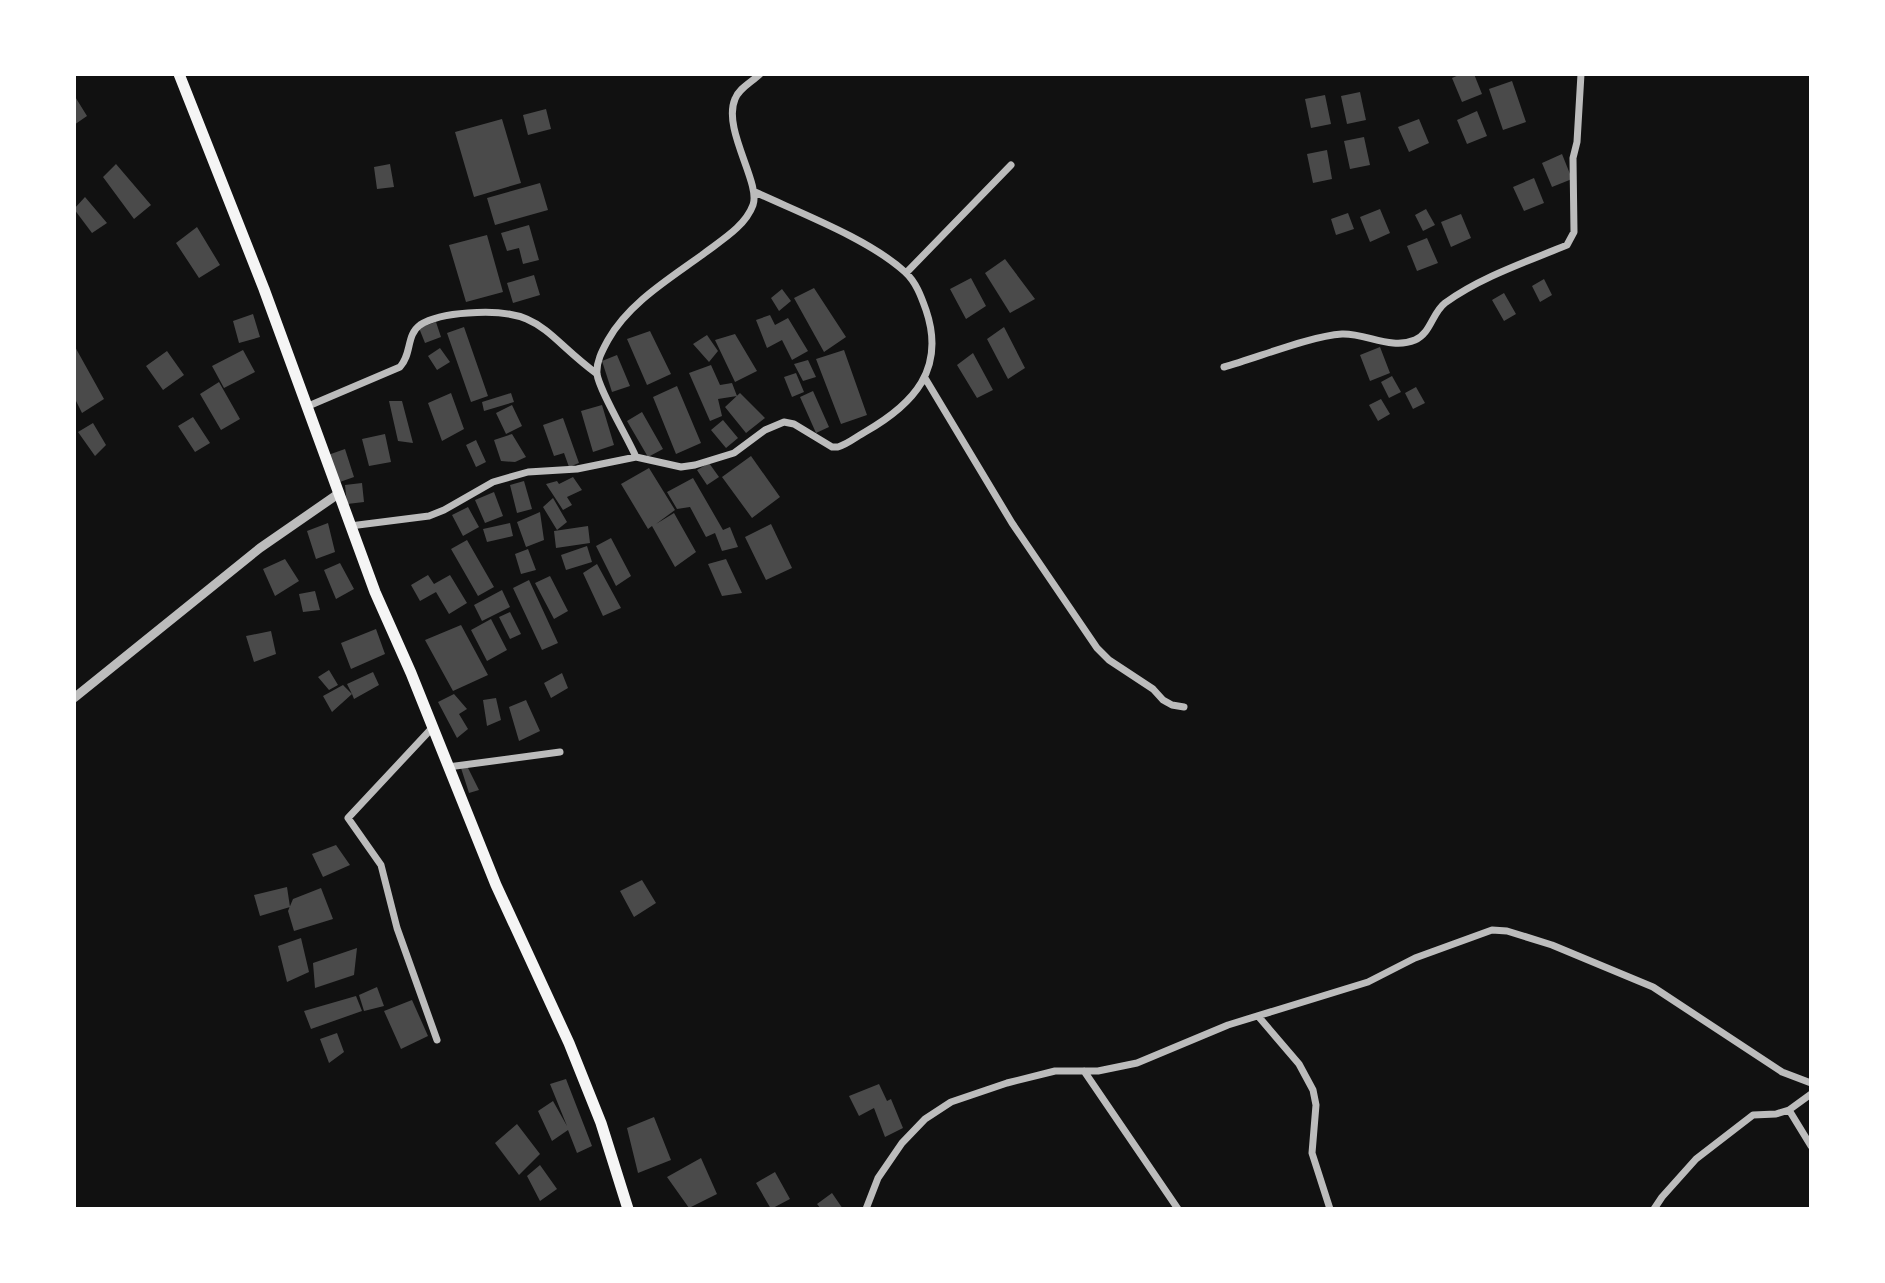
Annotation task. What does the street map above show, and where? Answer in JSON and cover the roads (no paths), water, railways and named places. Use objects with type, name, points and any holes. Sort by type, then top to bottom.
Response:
[{"type":"main road","points":[[179,74],[260,277],[350,526],[496,885],[591,1097],[628,1209]]},
{"type":"street","points":[[636,457],[600,384],[597,374],[603,351],[618,325],[649,294],[736,230],[753,205],[755,192],[739,153],[733,102],[739,91],[760,74]]},
{"type":"street","points":[[1224,367],[1325,336],[1345,334],[1396,344],[1415,340],[1429,329],[1438,310],[1470,288],[1567,245],[1574,232],[1573,158],[1577,142],[1581,74]]},
{"type":"street","points":[[906,273],[1011,165]]},
{"type":"street","points":[[350,526],[429,516],[507,476],[577,469],[636,457],[681,467],[695,465],[734,453],[776,423],[784,422],[794,424],[832,447],[838,447],[889,419],[910,399],[925,378],[934,348],[932,328],[922,298],[906,273],[860,243],[755,192]]},
{"type":"street","points":[[306,407],[400,367],[407,360],[411,334],[419,326],[433,318],[460,314],[512,313],[529,319],[542,326],[597,374]]},
{"type":"street","points":[[925,378],[1012,523],[1097,648],[1109,660],[1153,689],[1163,700],[1184,707]]},
{"type":"street","points":[[74,698],[260,548],[338,494]]},
{"type":"street","points":[[433,727],[348,818],[381,865],[397,928],[437,1040]]},
{"type":"street","points":[[448,767],[560,752]]},
{"type":"street","points":[[866,1209],[878,1178],[913,1131],[938,1110],[966,1096],[1055,1071],[1098,1071],[1137,1063],[1215,1030],[1368,982],[1415,958],[1492,930],[1507,931],[1552,945],[1653,987],[1782,1072],[1811,1083]]},
{"type":"street","points":[[1258,1016],[1299,1064],[1313,1090],[1316,1105],[1312,1153],[1330,1209]]},
{"type":"street","points":[[1084,1071],[1178,1209]]},
{"type":"street","points":[[1654,1209],[1696,1159],[1753,1115],[1789,1110],[1811,1094]]},
{"type":"street","points":[[1789,1110],[1811,1146]]}]
